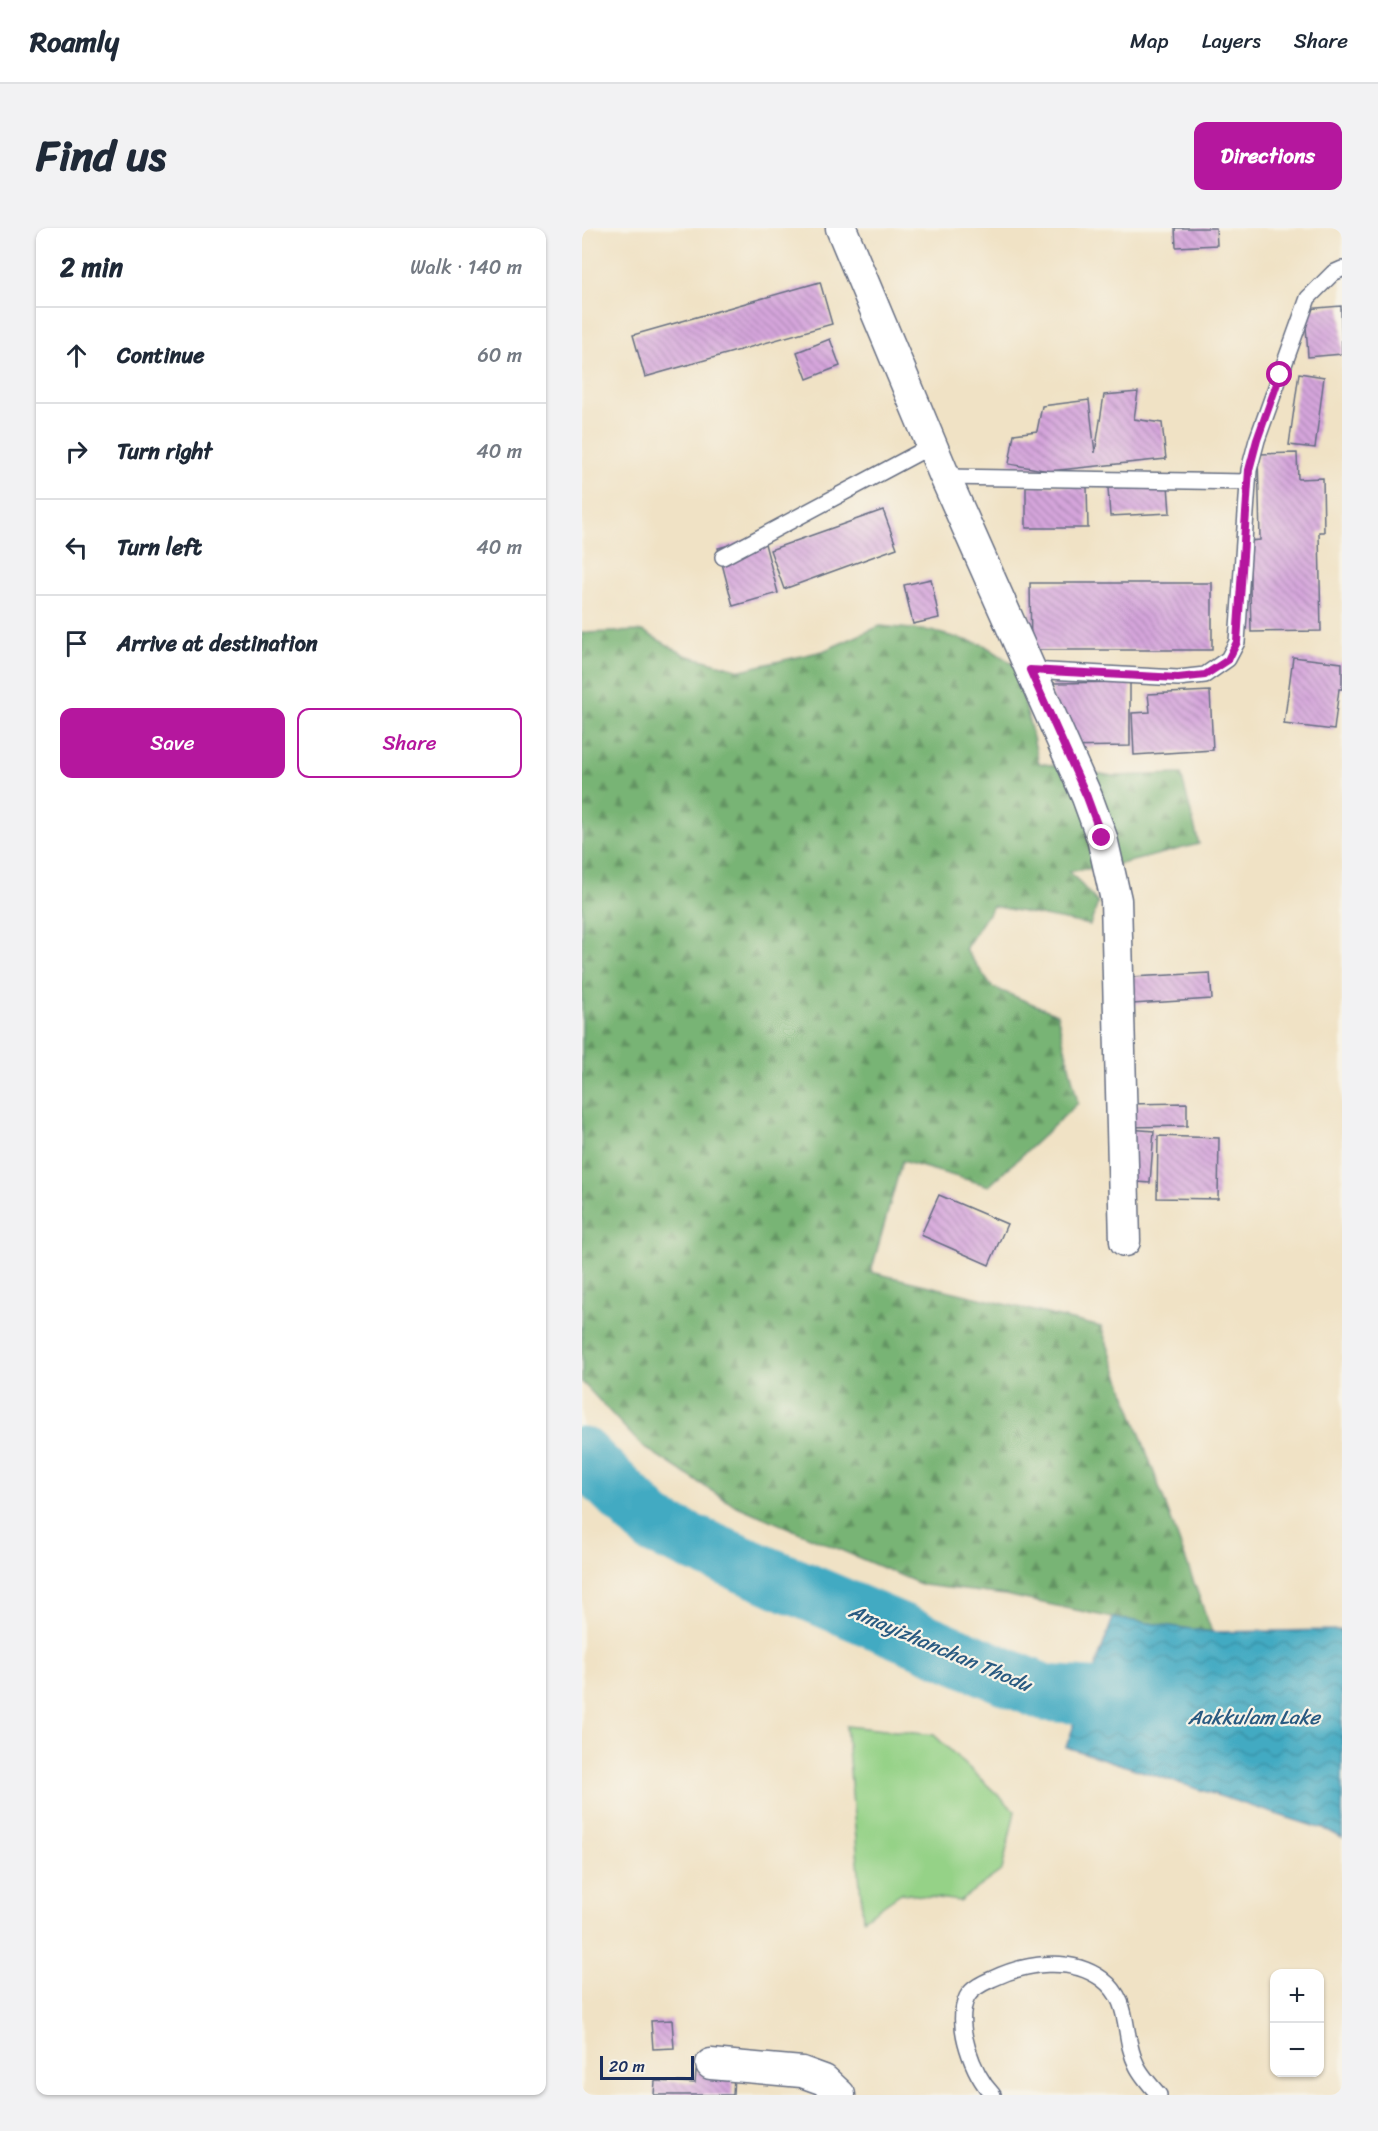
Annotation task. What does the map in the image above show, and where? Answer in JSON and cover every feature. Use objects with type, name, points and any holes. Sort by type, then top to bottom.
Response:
[{"type":"street","points":[[841,228],[945,477],[1087,797],[1102,838],[1116,900],[1125,1241]]},
{"type":"street","points":[[711,2064],[802,2072],[824,2080],[840,2095]]},
{"type":"lane","points":[[1030,670],[1178,678],[1205,675],[1228,660],[1237,642],[1249,470],[1257,440],[1308,298],[1333,273],[1342,269]]},
{"type":"lane","points":[[723,557],[933,445]]},
{"type":"lane","points":[[945,477],[1248,482]]},
{"type":"lane","points":[[993,2095],[973,2065],[965,2040],[963,2013],[968,1996],[979,1985],[1008,1971],[1043,1964],[1073,1966],[1101,1978],[1115,1992],[1124,2009],[1129,2042],[1136,2065],[1159,2095]]},
{"type":"green space","points":[[880,626],[931,631],[984,645],[1016,666],[1039,763],[1113,776],[1181,774],[1199,844],[1113,866],[1069,871],[1098,903],[1090,925],[993,906],[965,949],[992,987],[1057,1014],[1078,1103],[989,1186],[902,1161],[871,1272],[1101,1327],[1212,1632],[1113,1618],[1005,1595],[923,1585],[732,1504],[641,1445],[582,1382],[582,633],[643,631],[685,655],[741,670],[823,651]]},
{"type":"green space","points":[[846,1726],[934,1735],[1015,1811],[1002,1870],[959,1901],[901,1893],[863,1919]]},
{"type":"water","name":"Aakkulam Lake","points":[[1113,1618],[1212,1632],[1342,1630],[1342,1838],[1329,1831],[1066,1747]]},
{"type":"building","points":[[1175,228],[1216,228],[1217,245],[1176,247]]},
{"type":"building","points":[[820,282],[832,324],[645,377],[633,335]]},
{"type":"building","points":[[1341,306],[1342,354],[1308,357],[1305,309]]},
{"type":"building","points":[[830,339],[840,366],[807,379],[797,352]]},
{"type":"building","points":[[1299,373],[1324,377],[1315,448],[1289,445]]},
{"type":"building","points":[[1138,392],[1134,419],[1162,423],[1166,459],[1049,471],[1009,464],[1014,434],[1037,431],[1042,406],[1089,400],[1095,453],[1104,395]]},
{"type":"building","points":[[1297,453],[1298,479],[1323,478],[1324,532],[1319,532],[1321,631],[1251,632],[1249,541],[1260,540],[1258,454]]},
{"type":"building","points":[[1168,485],[1170,513],[1110,516],[1108,488]]},
{"type":"building","points":[[1026,486],[1087,486],[1088,528],[1026,528]]},
{"type":"building","points":[[883,510],[897,548],[784,589],[770,550]]},
{"type":"building","points":[[763,536],[778,593],[733,606],[718,548]]},
{"type":"building","points":[[931,579],[939,618],[913,624],[904,585]]},
{"type":"building","points":[[1030,583],[1212,583],[1212,650],[1031,650]]},
{"type":"building","points":[[1293,657],[1342,663],[1342,689],[1339,689],[1334,730],[1284,724]]},
{"type":"building","points":[[1130,682],[1130,746],[1052,747],[1052,683]]},
{"type":"building","points":[[1210,691],[1213,750],[1134,755],[1132,713],[1150,712],[1148,694]]},
{"type":"building","points":[[1210,973],[1212,999],[1132,1004],[1131,977]]},
{"type":"building","points":[[1187,1103],[1187,1126],[1129,1127],[1128,1104]]},
{"type":"building","points":[[1129,1129],[1154,1131],[1150,1183],[1125,1181]]},
{"type":"building","points":[[1158,1136],[1219,1138],[1218,1199],[1157,1198]]},
{"type":"building","points":[[939,1195],[1007,1224],[989,1265],[921,1235]]},
{"type":"building","points":[[672,2020],[674,2048],[653,2049],[651,2021]]},
{"type":"building","points":[[696,2071],[734,2074],[733,2095],[654,2095],[655,2081],[695,2083]]},
{"type":"waterway","name":"Amayizhanchan Thodu","points":[[582,1455],[655,1527],[1045,1693],[1162,1701]]},
{"type":"route","points":[[1102,838],[1087,797],[1030,670],[1178,678],[1205,675],[1228,660],[1237,642],[1249,470],[1280,375]]}]
